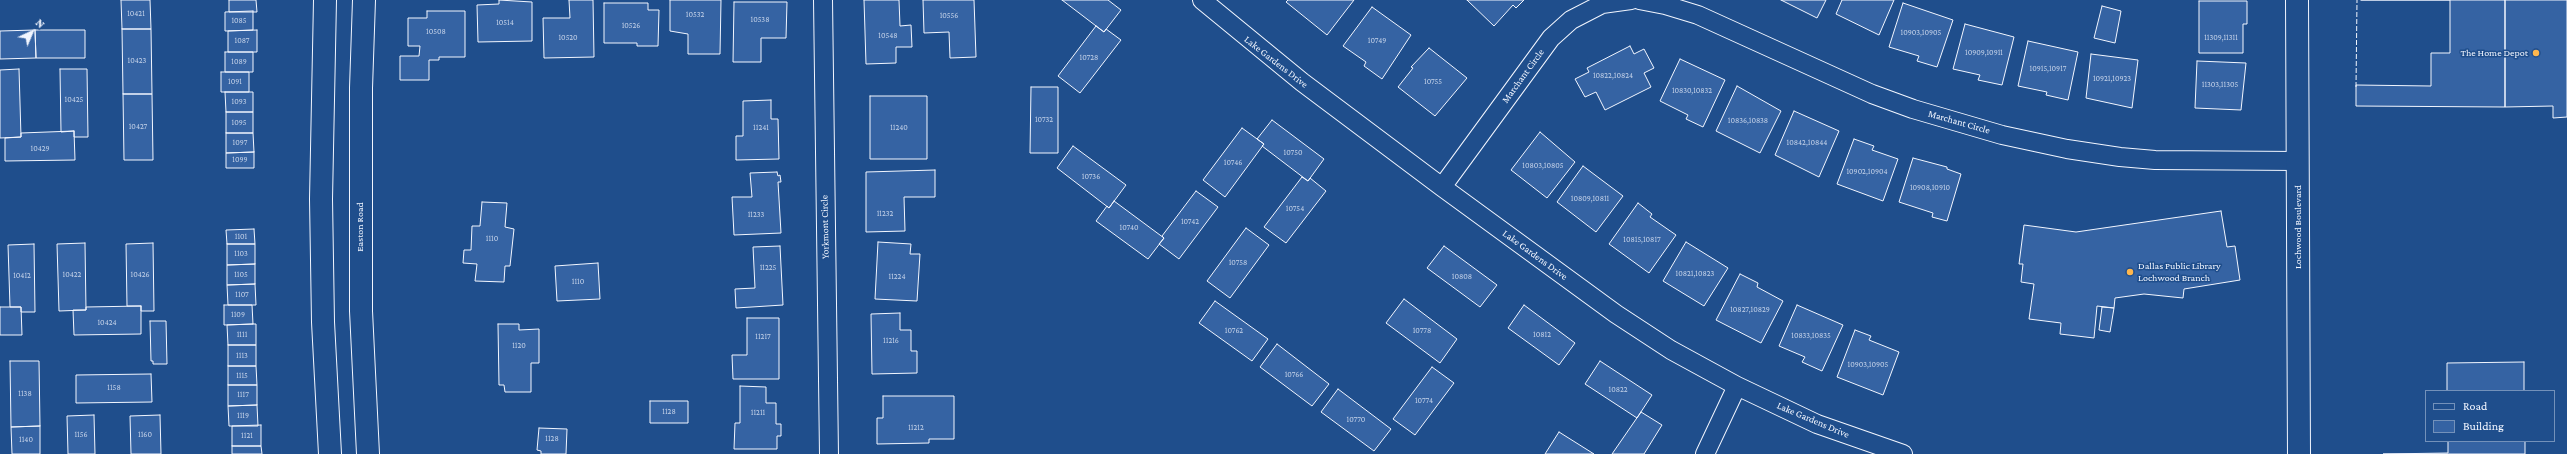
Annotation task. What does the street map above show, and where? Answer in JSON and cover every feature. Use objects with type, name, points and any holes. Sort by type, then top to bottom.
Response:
[{"type":"main road","points":[[324,0],[321,199],[323,322],[330,454]]},
{"type":"main road","name":"Easton Road","points":[[364,0],[360,88],[360,288],[368,454]]},
{"type":"main road","name":"Lochwood Boulevard","points":[[2297,0],[2299,454]]},
{"type":"street","name":"Yorkmont Circle","points":[[823,0],[829,454]]},
{"type":"street","name":"Marchant Circle","points":[[1442,187],[1551,38],[1571,20],[1602,4],[1631,0]]},
{"type":"street","name":"Marchant Circle","points":[[1639,0],[1665,4],[1698,15],[1872,94],[1913,109],[2002,135],[2067,149],[2120,157],[2156,160],[2298,161]]},
{"type":"street","name":"Lake Gardens Drive","points":[[1212,4],[1302,82],[1442,187],[1616,314],[1671,350],[1737,386],[1817,424],[1903,454]]},
{"type":"street","points":[[1705,454],[1737,386]]},
{"type":"building","points":[[121,0],[150,0],[151,29],[122,29]]},
{"type":"building","points":[[229,0],[256,0],[257,12],[229,12]]},
{"type":"building","points":[[499,0],[532,2],[532,41],[478,42],[477,5],[499,4]]},
{"type":"building","points":[[569,0],[593,0],[594,57],[544,58],[543,18],[570,18]]},
{"type":"building","points":[[670,0],[721,0],[720,54],[688,54],[688,34],[670,31]]},
{"type":"building","points":[[864,0],[899,0],[900,26],[911,25],[912,47],[896,47],[896,63],[866,64]]},
{"type":"building","points":[[923,0],[974,0],[976,57],[950,58],[949,32],[924,33]]},
{"type":"building","points":[[1062,0],[1108,0],[1121,10],[1104,32]]},
{"type":"building","points":[[1288,0],[1354,0],[1327,35],[1286,2]]},
{"type":"building","points":[[1467,0],[1524,0],[1516,8],[1513,5],[1494,26]]},
{"type":"building","points":[[1781,0],[1826,0],[1817,18]]},
{"type":"building","points":[[1842,0],[1894,0],[1879,35],[1836,14]]},
{"type":"building","points":[[2450,0],[2505,0],[2505,107],[2356,106],[2356,85],[2431,86],[2431,53],[2450,53]]},
{"type":"building","name":"The Home Depot","points":[[2505,0],[2567,0],[2567,117],[2553,118],[2553,106],[2505,107]]},
{"type":"building","points":[[2199,1],[2247,1],[2247,24],[2243,24],[2243,53],[2199,53]]},
{"type":"building","points":[[734,2],[787,2],[786,38],[761,38],[761,62],[733,62]]},
{"type":"building","points":[[604,3],[648,3],[648,10],[659,10],[658,46],[637,46],[637,43],[604,43]]},
{"type":"building","points":[[1903,3],[1953,20],[1937,67],[1917,61],[1919,56],[1889,47]]},
{"type":"building","points":[[2102,6],[2121,11],[2115,43],[2094,38]]},
{"type":"building","points":[[1372,7],[1411,35],[1382,79],[1364,66],[1366,62],[1343,46]]},
{"type":"building","points":[[253,11],[253,30],[225,31],[225,12]]},
{"type":"building","points":[[427,11],[465,11],[465,57],[439,57],[439,60],[429,60],[429,80],[400,80],[400,56],[419,56],[420,46],[408,46],[408,18],[427,18]]},
{"type":"building","points":[[1965,24],[2014,37],[2002,85],[1978,80],[1980,75],[1953,69]]},
{"type":"building","points":[[1096,26],[1104,32],[1106,29],[1121,40],[1080,93],[1058,76]]},
{"type":"building","points":[[122,29],[151,29],[152,94],[123,94]]},
{"type":"building","points":[[35,30],[36,58],[0,59],[0,31]]},
{"type":"building","points":[[35,30],[85,30],[85,58],[36,58]]},
{"type":"building","points":[[257,30],[257,52],[228,52],[228,31]]},
{"type":"building","points":[[2028,41],[2078,52],[2068,100],[2046,95],[2047,92],[2018,86]]},
{"type":"building","points":[[1630,46],[1634,54],[1644,49],[1654,68],[1644,73],[1651,87],[1605,110],[1596,92],[1585,97],[1575,79],[1589,72],[1587,68]]},
{"type":"building","points":[[1429,48],[1467,78],[1435,116],[1398,87],[1413,68],[1411,67]]},
{"type":"building","points":[[225,52],[253,52],[253,72],[225,72]]},
{"type":"building","points":[[2091,54],[2138,60],[2132,108],[2086,98]]},
{"type":"building","points":[[1680,59],[1725,80],[1703,127],[1686,119],[1688,115],[1660,101]]},
{"type":"building","points":[[2197,61],[2246,63],[2241,110],[2195,108]]},
{"type":"building","points":[[19,69],[21,137],[0,138],[0,70]]},
{"type":"building","points":[[60,69],[87,69],[88,137],[74,137],[74,131],[61,132]]},
{"type":"building","points":[[221,72],[249,72],[249,92],[221,92]]},
{"type":"building","points":[[1737,86],[1781,111],[1760,153],[1716,131]]},
{"type":"building","points":[[1031,87],[1058,87],[1058,153],[1030,153]]},
{"type":"building","points":[[225,92],[253,92],[253,112],[226,112]]},
{"type":"building","points":[[123,94],[152,94],[153,160],[124,160]]},
{"type":"building","points":[[870,96],[927,96],[927,159],[870,159]]},
{"type":"building","points":[[771,100],[771,119],[778,119],[779,159],[736,160],[736,136],[743,136],[743,101]]},
{"type":"building","points":[[1794,111],[1839,131],[1819,177],[1775,155]]},
{"type":"building","points":[[226,112],[253,112],[253,133],[226,133]]},
{"type":"building","points":[[1272,120],[1324,159],[1308,181],[1262,146],[1264,144],[1257,139]]},
{"type":"building","points":[[1242,128],[1264,144],[1225,197],[1203,180]]},
{"type":"building","points":[[74,131],[75,160],[5,161],[5,138],[21,137],[21,133]]},
{"type":"building","points":[[1540,132],[1575,162],[1547,198],[1511,170]]},
{"type":"building","points":[[226,133],[253,133],[254,152],[226,153]]},
{"type":"building","points":[[1854,139],[1874,146],[1872,150],[1898,159],[1883,201],[1837,184]]},
{"type":"building","points":[[1073,146],[1126,185],[1109,208],[1057,168]]},
{"type":"building","points":[[254,152],[254,168],[226,168],[226,153]]},
{"type":"building","points":[[1913,158],[1947,167],[1947,169],[1961,174],[1947,221],[1932,217],[1933,213],[1899,202]]},
{"type":"building","points":[[1583,166],[1623,196],[1596,232],[1557,202]]},
{"type":"building","points":[[935,170],[935,197],[904,197],[905,231],[866,232],[866,172]]},
{"type":"building","points":[[777,172],[778,176],[780,175],[781,182],[778,182],[781,233],[734,235],[732,197],[752,197],[750,173]]},
{"type":"building","points":[[1302,177],[1308,181],[1310,178],[1326,191],[1286,243],[1264,227]]},
{"type":"building","points":[[1196,191],[1218,207],[1179,259],[1159,244],[1164,238],[1162,236]]},
{"type":"building","points":[[1114,201],[1164,238],[1148,259],[1096,221],[1107,206],[1109,208]]},
{"type":"building","points":[[482,202],[507,203],[505,227],[514,229],[510,266],[505,266],[504,282],[475,281],[477,264],[463,263],[464,250],[471,250],[472,226],[480,226]]},
{"type":"building","points":[[1638,203],[1652,214],[1650,217],[1676,235],[1649,273],[1609,244]]},
{"type":"building","name":"Dallas Public Library Lochwood Branch","points":[[2221,211],[2227,247],[2235,246],[2240,280],[2184,289],[2183,298],[2144,294],[2115,298],[2114,308],[2097,306],[2094,338],[2060,334],[2061,323],[2029,319],[2034,284],[2021,282],[2023,264],[2019,264],[2024,225],[2076,232]]},
{"type":"building","points":[[1246,228],[1269,245],[1230,298],[1207,281]]},
{"type":"building","points":[[254,229],[255,244],[227,244],[226,230]]},
{"type":"building","points":[[878,242],[911,244],[910,254],[920,254],[917,301],[875,299]]},
{"type":"building","points":[[1686,242],[1728,268],[1704,306],[1663,281]]},
{"type":"building","points":[[85,243],[86,310],[59,311],[57,244]]},
{"type":"building","points":[[153,243],[154,311],[141,311],[141,306],[127,306],[126,244]]},
{"type":"building","points":[[34,244],[35,312],[21,312],[21,307],[10,307],[8,245]]},
{"type":"building","points":[[227,244],[255,244],[255,264],[227,265]]},
{"type":"building","points":[[780,246],[783,305],[736,308],[735,289],[755,288],[753,247]]},
{"type":"building","points":[[1444,246],[1497,285],[1480,307],[1427,268]]},
{"type":"building","points":[[598,263],[600,299],[557,301],[555,266]]},
{"type":"building","points":[[255,264],[255,284],[227,285],[227,265]]},
{"type":"building","points":[[1740,274],[1758,283],[1757,287],[1783,301],[1761,343],[1716,320]]},
{"type":"building","points":[[255,284],[256,305],[228,305],[227,285]]},
{"type":"building","points":[[1404,299],[1457,339],[1440,363],[1386,323]]},
{"type":"building","points":[[1215,301],[1268,339],[1252,361],[1199,323]]},
{"type":"building","points":[[224,305],[252,305],[253,324],[224,325]]},
{"type":"building","points":[[1524,305],[1575,343],[1559,365],[1508,328]]},
{"type":"building","points":[[1797,305],[1843,325],[1822,371],[1802,362],[1805,357],[1779,346]]},
{"type":"building","points":[[141,306],[141,334],[74,335],[73,310],[86,310],[86,307]]},
{"type":"building","points":[[0,307],[21,307],[22,335],[0,335]]},
{"type":"building","points":[[2102,307],[2114,308],[2110,332],[2099,330]]},
{"type":"building","points":[[900,313],[900,330],[911,330],[911,351],[917,351],[917,373],[872,374],[871,314]]},
{"type":"building","points":[[747,318],[779,318],[779,379],[733,379],[732,355],[747,355]]},
{"type":"building","points":[[150,321],[166,321],[167,364],[153,364],[153,361],[151,361]]},
{"type":"building","points":[[256,324],[256,345],[228,345],[227,325]]},
{"type":"building","points":[[498,324],[519,324],[519,330],[539,329],[539,363],[531,363],[531,392],[505,392],[504,385],[499,385]]},
{"type":"building","points":[[1855,330],[1871,336],[1869,340],[1899,352],[1883,395],[1837,377]]},
{"type":"building","points":[[1277,344],[1329,384],[1312,406],[1260,367]]},
{"type":"building","points":[[228,345],[256,345],[256,366],[228,366]]},
{"type":"building","points":[[10,361],[39,361],[40,426],[11,427]]},
{"type":"building","points":[[1600,361],[1652,395],[1637,418],[1585,384]]},
{"type":"building","points":[[2524,362],[2524,390],[2447,390],[2447,363]]},
{"type":"building","points":[[228,366],[256,366],[257,385],[228,385]]},
{"type":"building","points":[[1432,367],[1454,383],[1415,435],[1393,419]]},
{"type":"building","points":[[151,374],[152,402],[76,403],[76,375]]},
{"type":"building","points":[[228,385],[257,385],[257,405],[228,406]]},
{"type":"building","points":[[740,386],[766,387],[766,403],[776,403],[776,424],[781,424],[781,436],[777,436],[777,449],[734,449],[735,423],[740,423]]},
{"type":"building","points":[[1338,389],[1391,429],[1374,451],[1321,412]]},
{"type":"building","points":[[883,396],[954,396],[954,439],[929,439],[929,443],[877,444],[877,418],[883,418]]},
{"type":"building","points":[[650,401],[688,401],[688,423],[650,423]]},
{"type":"building","points":[[257,405],[258,426],[229,426],[228,406]]},
{"type":"building","points":[[1641,412],[1662,425],[1644,454],[1612,454]]},
{"type":"building","points":[[94,415],[95,454],[68,454],[67,416]]},
{"type":"building","points":[[160,415],[161,454],[131,454],[130,416]]},
{"type":"building","points":[[261,425],[261,446],[232,446],[232,426]]},
{"type":"building","points":[[40,426],[40,454],[12,454],[11,427]]},
{"type":"building","points":[[539,428],[567,429],[566,454],[541,454],[541,451],[537,450]]},
{"type":"building","points":[[1559,432],[1594,454],[1545,454]]},
{"type":"building","points":[[2448,442],[2525,442],[2525,454],[2383,454],[2448,453]]},
{"type":"building","points":[[232,446],[261,446],[262,454],[232,454]]},
{"type":"fence","points":[[2356,87],[2357,0]]},
{"type":"place","name":"The Home Depot","points":[[2536,53]]},
{"type":"place","name":"Dallas Public Library Lochwood Branch","points":[[2130,272]]}]
